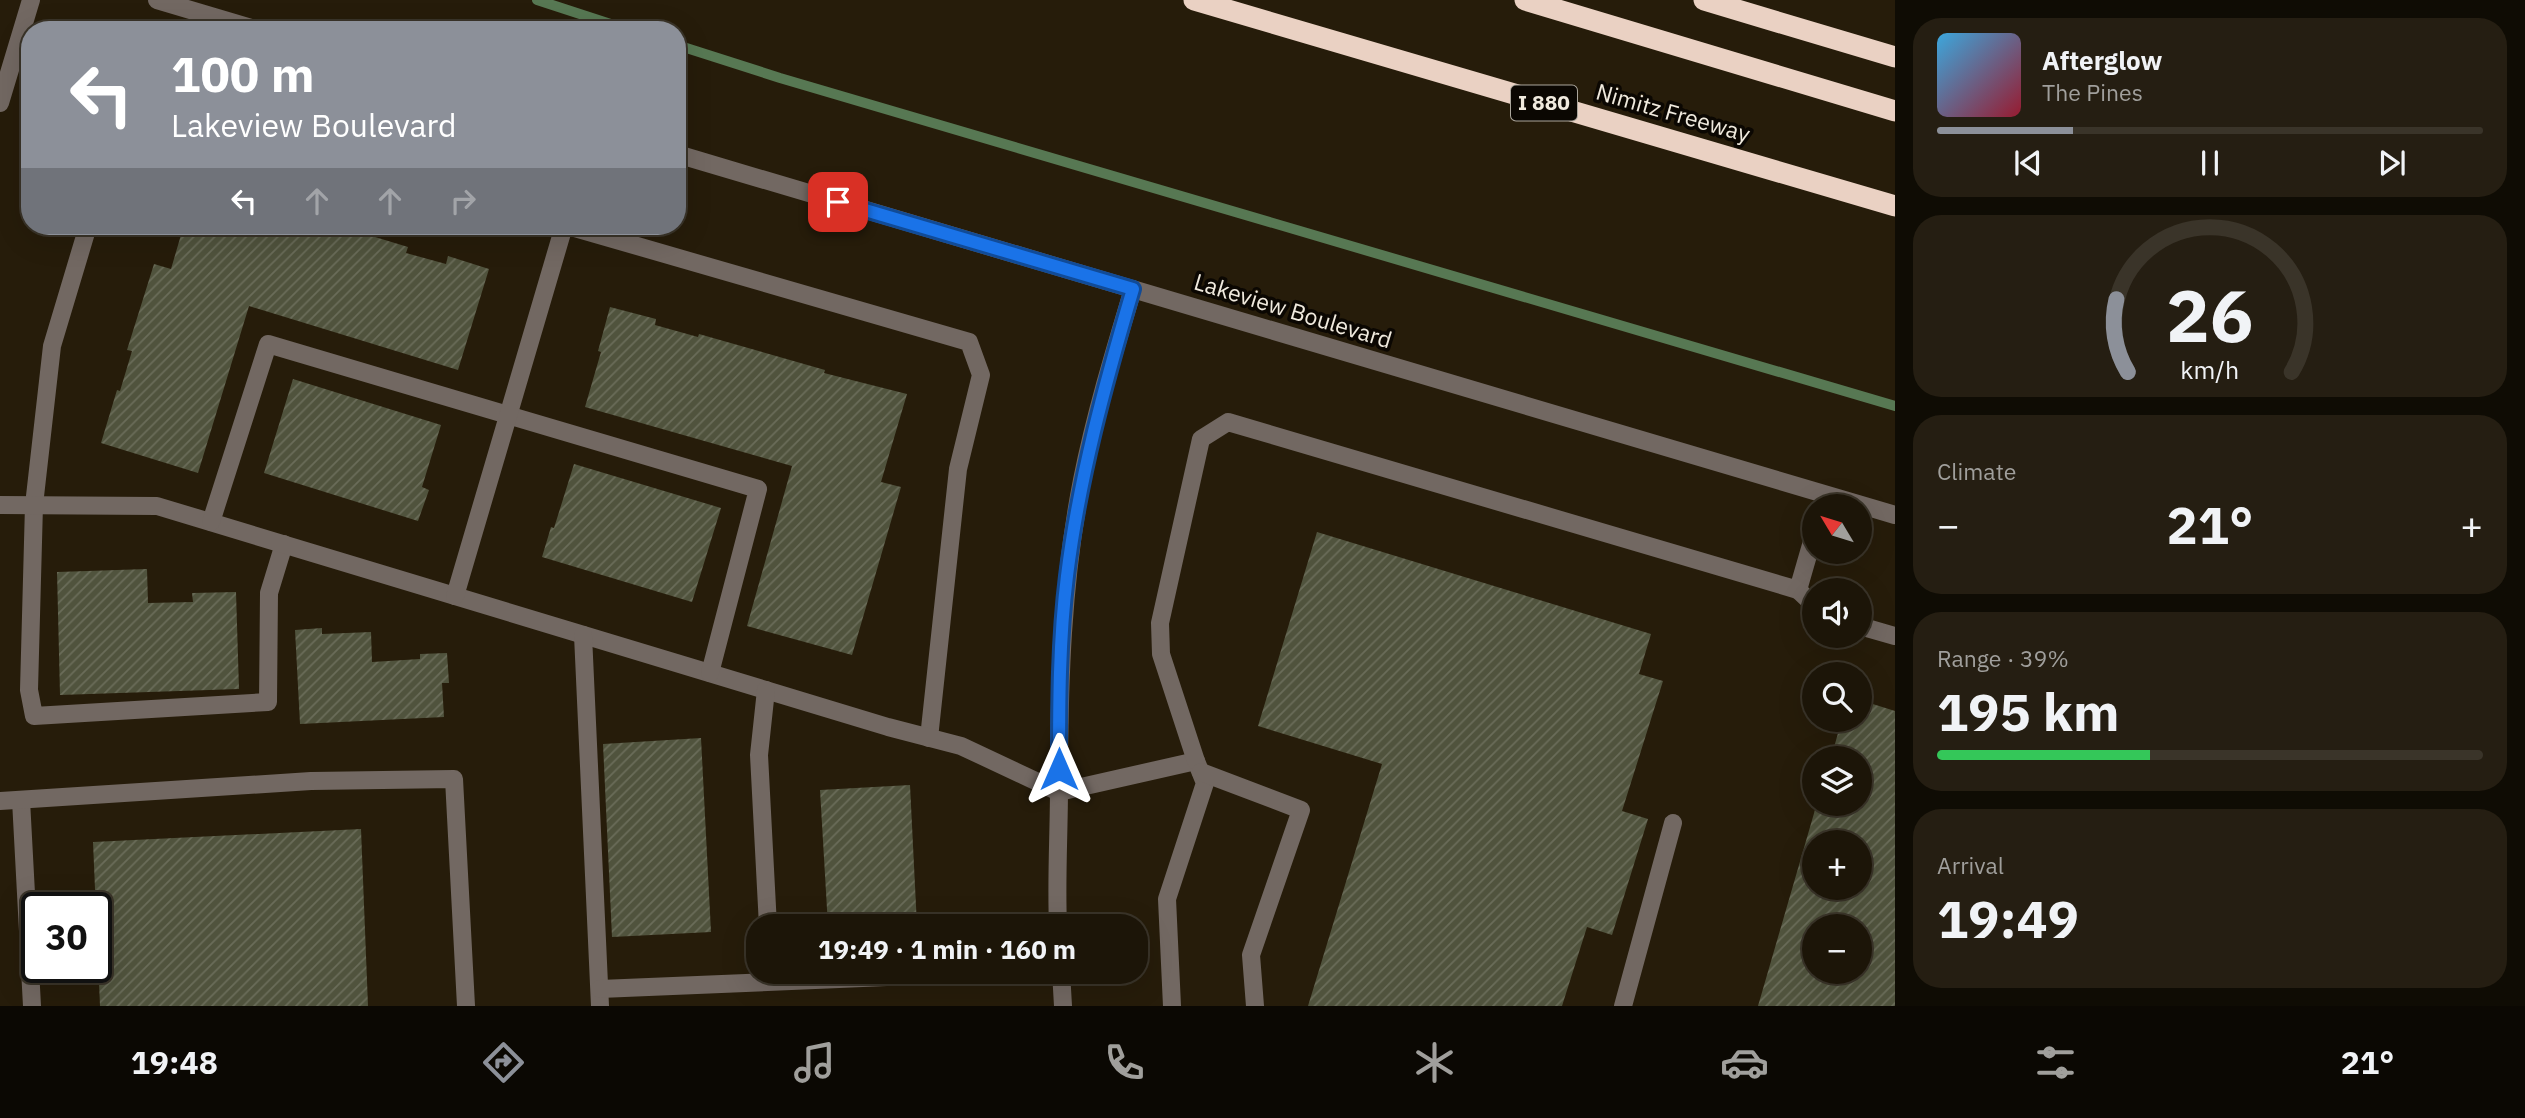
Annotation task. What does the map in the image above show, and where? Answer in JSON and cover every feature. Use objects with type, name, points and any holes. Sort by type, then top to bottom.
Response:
[{"type":"highway","name":"Nimitz Freeway","points":[[1194,0],[1895,206]]},
{"type":"highway","points":[[1525,0],[1895,111]]},
{"type":"highway","points":[[1704,0],[1895,57]]},
{"type":"street","points":[[25,21],[31,0]]},
{"type":"street","points":[[157,0],[228,21]]},
{"type":"street","points":[[0,103],[21,33]]},
{"type":"street","name":"Lakeview Boulevard","points":[[686,157],[1133,289],[1804,494]]},
{"type":"street","points":[[85,235],[52,346],[34,505],[29,690],[34,716],[268,702],[269,593],[284,544]]},
{"type":"street","points":[[455,596],[563,235]]},
{"type":"street","points":[[597,235],[969,342],[981,375],[958,469],[929,738]]},
{"type":"street","points":[[1057,914],[1059,676],[1067,577],[1082,479],[1104,387],[1133,289]]},
{"type":"street","points":[[211,522],[268,344],[758,489],[710,673]]},
{"type":"street","points":[[1172,1006],[1167,899],[1205,783],[1161,654],[1160,623],[1201,439],[1228,422],[1798,590],[1802,594]]},
{"type":"street","points":[[0,505],[157,506],[766,690],[961,746],[1059,792],[1199,766],[1301,810],[1251,955],[1255,1006]]},
{"type":"street","name":"Lakeview Boulevard","points":[[1872,510],[1895,515]]},
{"type":"street","points":[[1798,590],[1805,564]]},
{"type":"street","points":[[1872,629],[1895,636]]},
{"type":"street","points":[[583,635],[600,997],[746,979]]},
{"type":"street","points":[[766,690],[759,755],[767,914]]},
{"type":"street","points":[[0,801],[311,781],[454,779],[466,1006]]},
{"type":"street","points":[[21,800],[32,1006]]},
{"type":"street","points":[[1623,1006],[1673,823]]},
{"type":"street","points":[[1062,984],[1063,1006]]},
{"type":"building","points":[[181,235],[369,235],[408,247],[406,253],[446,264],[448,256],[489,269],[458,370],[249,306],[198,473],[101,443],[132,351],[127,350],[154,264],[171,269]]},
{"type":"building","points":[[610,307],[656,319],[655,325],[698,337],[699,334],[825,370],[824,373],[907,394],[881,482],[901,487],[852,655],[747,626],[792,466],[585,407],[601,352],[598,351]]},
{"type":"building","points":[[293,379],[441,425],[422,487],[429,490],[418,521],[264,473]]},
{"type":"building","points":[[574,464],[721,508],[692,602],[542,557]]},
{"type":"building","points":[[1317,532],[1651,634],[1639,674],[1663,681],[1622,811],[1648,819],[1612,935],[1587,927],[1562,1006],[1308,1006],[1382,764],[1258,726]]},
{"type":"building","points":[[147,569],[148,603],[193,602],[192,593],[236,592],[239,689],[60,695],[57,572]]},
{"type":"building","points":[[322,628],[322,634],[371,632],[372,662],[420,659],[420,654],[447,653],[449,683],[442,683],[444,717],[300,724],[295,630]]},
{"type":"building","points":[[1872,704],[1895,711],[1895,1006],[1758,1006],[1802,855],[1802,900],[1872,900],[1872,830],[1809,830],[1813,816],[1872,816],[1872,746],[1834,746],[1838,732],[1872,732]]},
{"type":"building","points":[[701,738],[711,932],[612,937],[603,744]]},
{"type":"building","points":[[910,785],[916,914],[827,914],[820,790]]},
{"type":"building","points":[[361,829],[368,1006],[100,1006],[99,983],[112,983],[112,892],[95,892],[93,842]]},
{"type":"waterway","points":[[537,0],[601,21]]},
{"type":"waterway","points":[[686,48],[780,78],[1895,406]]},
{"type":"route","points":[[838,202],[1133,289],[1104,387],[1082,479],[1067,577],[1059,676],[1059,769]]}]
